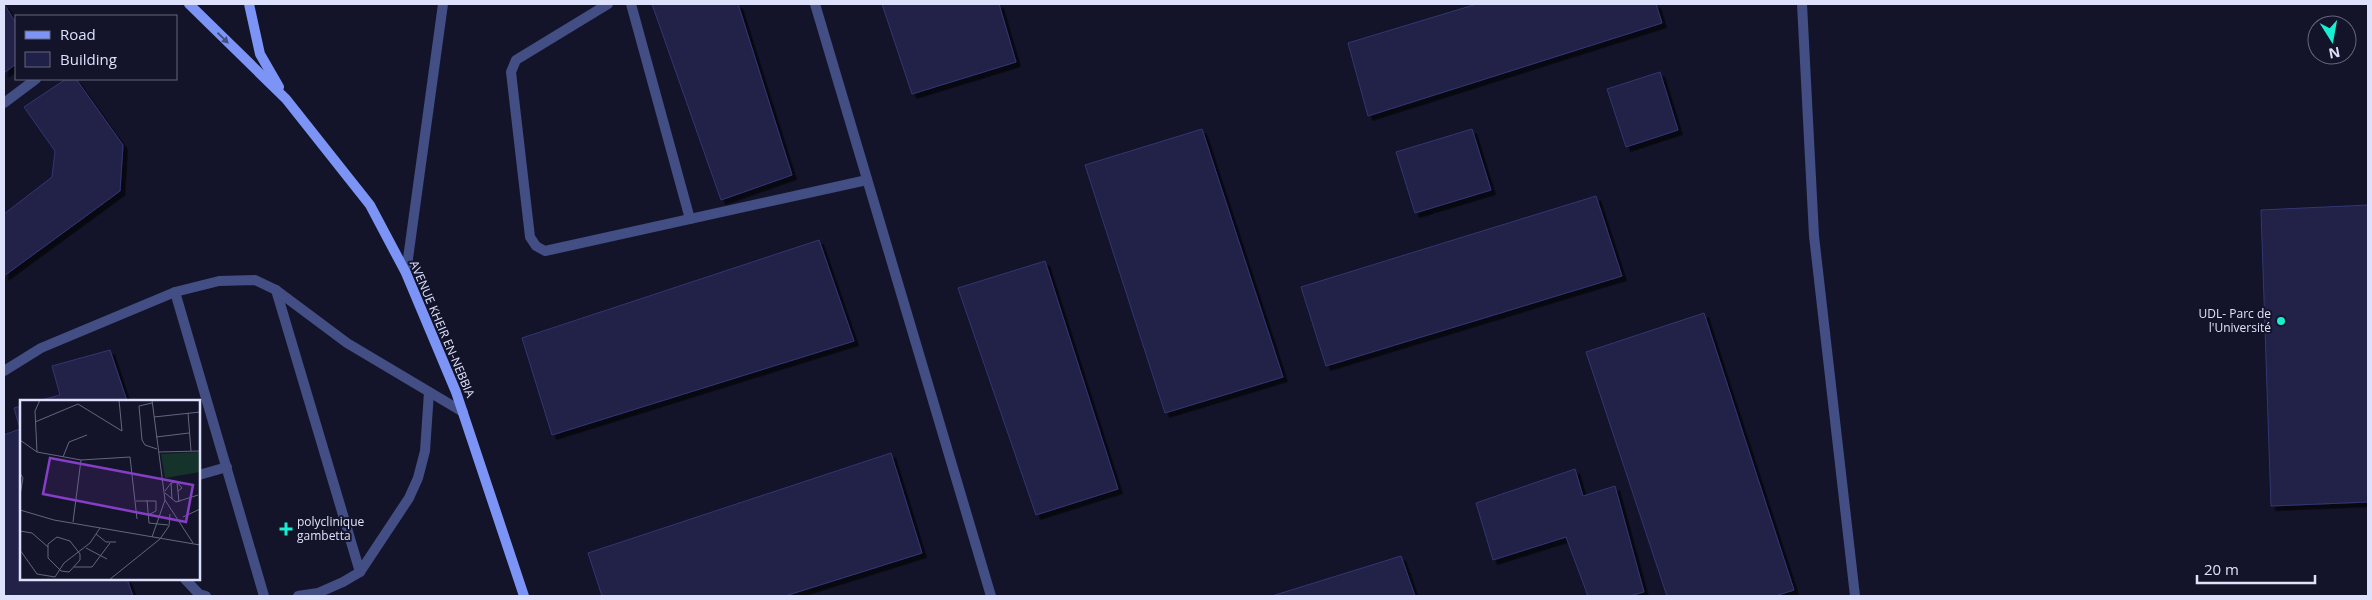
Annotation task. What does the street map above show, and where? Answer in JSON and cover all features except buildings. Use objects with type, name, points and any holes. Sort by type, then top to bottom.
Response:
[{"type":"main road","points":[[188,4],[286,99]]},
{"type":"main road","points":[[250,4],[260,54],[286,99]]},
{"type":"main road","name":"AVENUE KHEIR EN-NEBBIA","points":[[286,99],[370,205],[406,273],[463,412],[524,596]]},
{"type":"lane","points":[[406,273],[442,4]]},
{"type":"lane","points":[[608,4],[516,60],[510,72],[530,238],[536,246],[545,251],[867,180]]},
{"type":"lane","points":[[631,4],[690,219]]},
{"type":"lane","points":[[815,4],[992,596]]},
{"type":"lane","points":[[1802,4],[1814,236],[1855,596]]},
{"type":"lane","points":[[4,103],[35,80]]},
{"type":"lane","points":[[4,371],[41,348],[175,292],[218,281],[255,280],[276,290],[348,343],[463,412]]},
{"type":"lane","points":[[276,290],[360,572]]},
{"type":"lane","points":[[175,292],[264,596]]},
{"type":"lane","points":[[298,596],[318,592],[343,582],[360,572],[409,498],[418,478],[425,451],[429,392]]},
{"type":"lane","points":[[200,475],[227,467]]},
{"type":"lane","points":[[186,580],[200,594],[206,596]]},
{"type":"place","name":"UDL- Parc de l'Université","points":[[2281,321]]},
{"type":"place","name":"polyclinique gambetta","points":[[286,529]]}]
